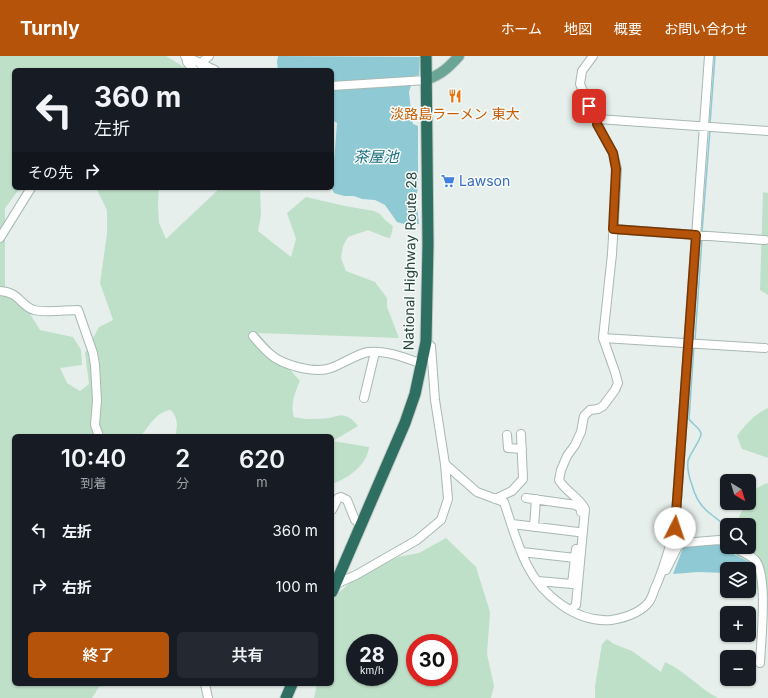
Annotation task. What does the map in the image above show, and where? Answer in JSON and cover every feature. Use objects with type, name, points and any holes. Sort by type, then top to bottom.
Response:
[{"type":"highway","name":"National Highway Route 28","points":[[334,588],[414,399],[426,342],[428,244],[426,56]]},
{"type":"highway","points":[[286,698],[291,686]]},
{"type":"main road","points":[[426,80],[439,75],[459,56]]},
{"type":"street","points":[[185,56],[197,67],[209,56]]},
{"type":"street","points":[[571,610],[576,605],[585,509],[582,503],[562,485],[559,480],[567,456],[575,445],[581,432],[584,416],[590,410],[598,409],[603,406],[615,390],[618,383],[603,338],[613,229],[616,169],[613,153],[597,124],[580,84],[582,71],[593,56]]},
{"type":"street","points":[[445,464],[477,492],[504,502],[528,566],[538,581],[552,596],[571,610],[589,617],[606,620],[625,617],[635,613],[648,603],[662,573],[675,528],[693,343],[708,127],[709,56]]},
{"type":"street","points":[[334,86],[426,80]]},
{"type":"street","points":[[597,121],[598,119],[768,131]]},
{"type":"street","points":[[0,238],[29,190]]},
{"type":"street","points":[[613,229],[764,240]]},
{"type":"street","points":[[0,291],[8,291],[34,310],[78,310],[93,353],[95,365],[97,400],[95,425],[98,434]]},
{"type":"street","points":[[253,336],[271,355],[297,368],[311,370],[329,369],[368,352],[401,357],[422,364]]},
{"type":"street","points":[[603,338],[765,348]]},
{"type":"street","points":[[334,588],[417,540],[441,520],[448,499],[445,464],[435,400],[431,346],[426,342]]},
{"type":"street","points":[[364,398],[375,352]]},
{"type":"street","points":[[495,499],[512,491],[523,479],[521,434]]},
{"type":"street","points":[[507,435],[508,448],[522,449]]},
{"type":"street","points":[[334,506],[338,498],[341,497],[347,500],[354,520],[361,525]]},
{"type":"street","points":[[526,498],[576,505],[581,509],[572,584],[538,581]]},
{"type":"street","points":[[534,527],[536,499]]},
{"type":"street","points":[[512,524],[578,532]]},
{"type":"street","points":[[662,573],[668,570],[678,546],[683,543],[693,541],[720,542]]},
{"type":"street","points":[[522,552],[575,558]]},
{"type":"street","points":[[746,554],[758,563],[766,588],[760,663]]},
{"type":"street","points":[[206,686],[208,698]]},
{"type":"green space","points":[[0,56],[166,56],[186,68],[12,68],[12,190],[18,190],[5,208],[5,290],[27,309],[40,330],[73,337],[81,350],[82,365],[60,368],[67,383],[80,391],[89,384],[85,353],[99,327],[113,320],[100,283],[107,234],[107,210],[97,190],[159,190],[159,223],[166,239],[218,190],[260,190],[261,215],[258,231],[291,257],[296,239],[287,213],[306,197],[374,211],[380,214],[393,226],[390,238],[368,230],[348,237],[343,246],[341,258],[346,271],[375,282],[387,298],[387,307],[399,338],[258,333],[300,381],[293,403],[294,417],[316,419],[343,415],[350,418],[358,426],[334,440],[334,434],[176,434],[177,422],[171,410],[157,416],[142,434],[12,434],[12,686],[102,686],[99,687],[92,698],[0,698]]},
{"type":"green space","points":[[763,192],[768,193],[768,295],[760,290]]},
{"type":"green space","points":[[768,408],[768,458],[742,449],[737,436],[751,420]]},
{"type":"green space","points":[[334,441],[369,447],[368,454],[361,465],[351,474],[334,483]]},
{"type":"green space","points":[[768,483],[768,596],[756,589],[756,562],[741,562],[737,559],[737,554],[756,554],[756,518],[738,518],[742,510],[756,510],[756,490]]},
{"type":"green space","points":[[446,538],[476,567],[490,612],[487,654],[494,686],[491,698],[314,698],[317,686],[334,686],[334,601],[335,596],[352,581],[398,557],[419,553]]},
{"type":"green space","points":[[607,639],[614,644],[632,651],[661,672],[665,662],[718,698],[595,698],[595,686],[602,644]]},
{"type":"water","name":"茶屋池","points":[[278,56],[420,57],[419,75],[414,76],[409,92],[413,124],[418,126],[418,187],[416,199],[419,224],[404,224],[397,222],[385,205],[375,200],[362,199],[354,196],[344,196],[334,193],[332,190],[334,190],[334,163],[337,123],[334,121],[334,68],[278,68]]},
{"type":"water","points":[[711,544],[720,545],[720,554],[734,554],[749,562],[720,562],[720,573],[698,572],[673,574],[683,548]]},
{"type":"waterway","points":[[710,124],[715,56]]},
{"type":"waterway","points":[[702,232],[710,130]]},
{"type":"waterway","points":[[695,340],[702,238]]},
{"type":"waterway","points":[[694,346],[689,419],[699,429],[701,436],[688,461],[688,470],[693,489],[699,502],[708,512],[720,521]]},
{"type":"place","name":"淡路島ラーメン 東大","points":[[455,96]]},
{"type":"place","name":"Lawson","points":[[448,181]]},
{"type":"route","points":[[589,106],[613,153],[616,169],[616,191],[613,229],[696,235],[675,528]]}]
